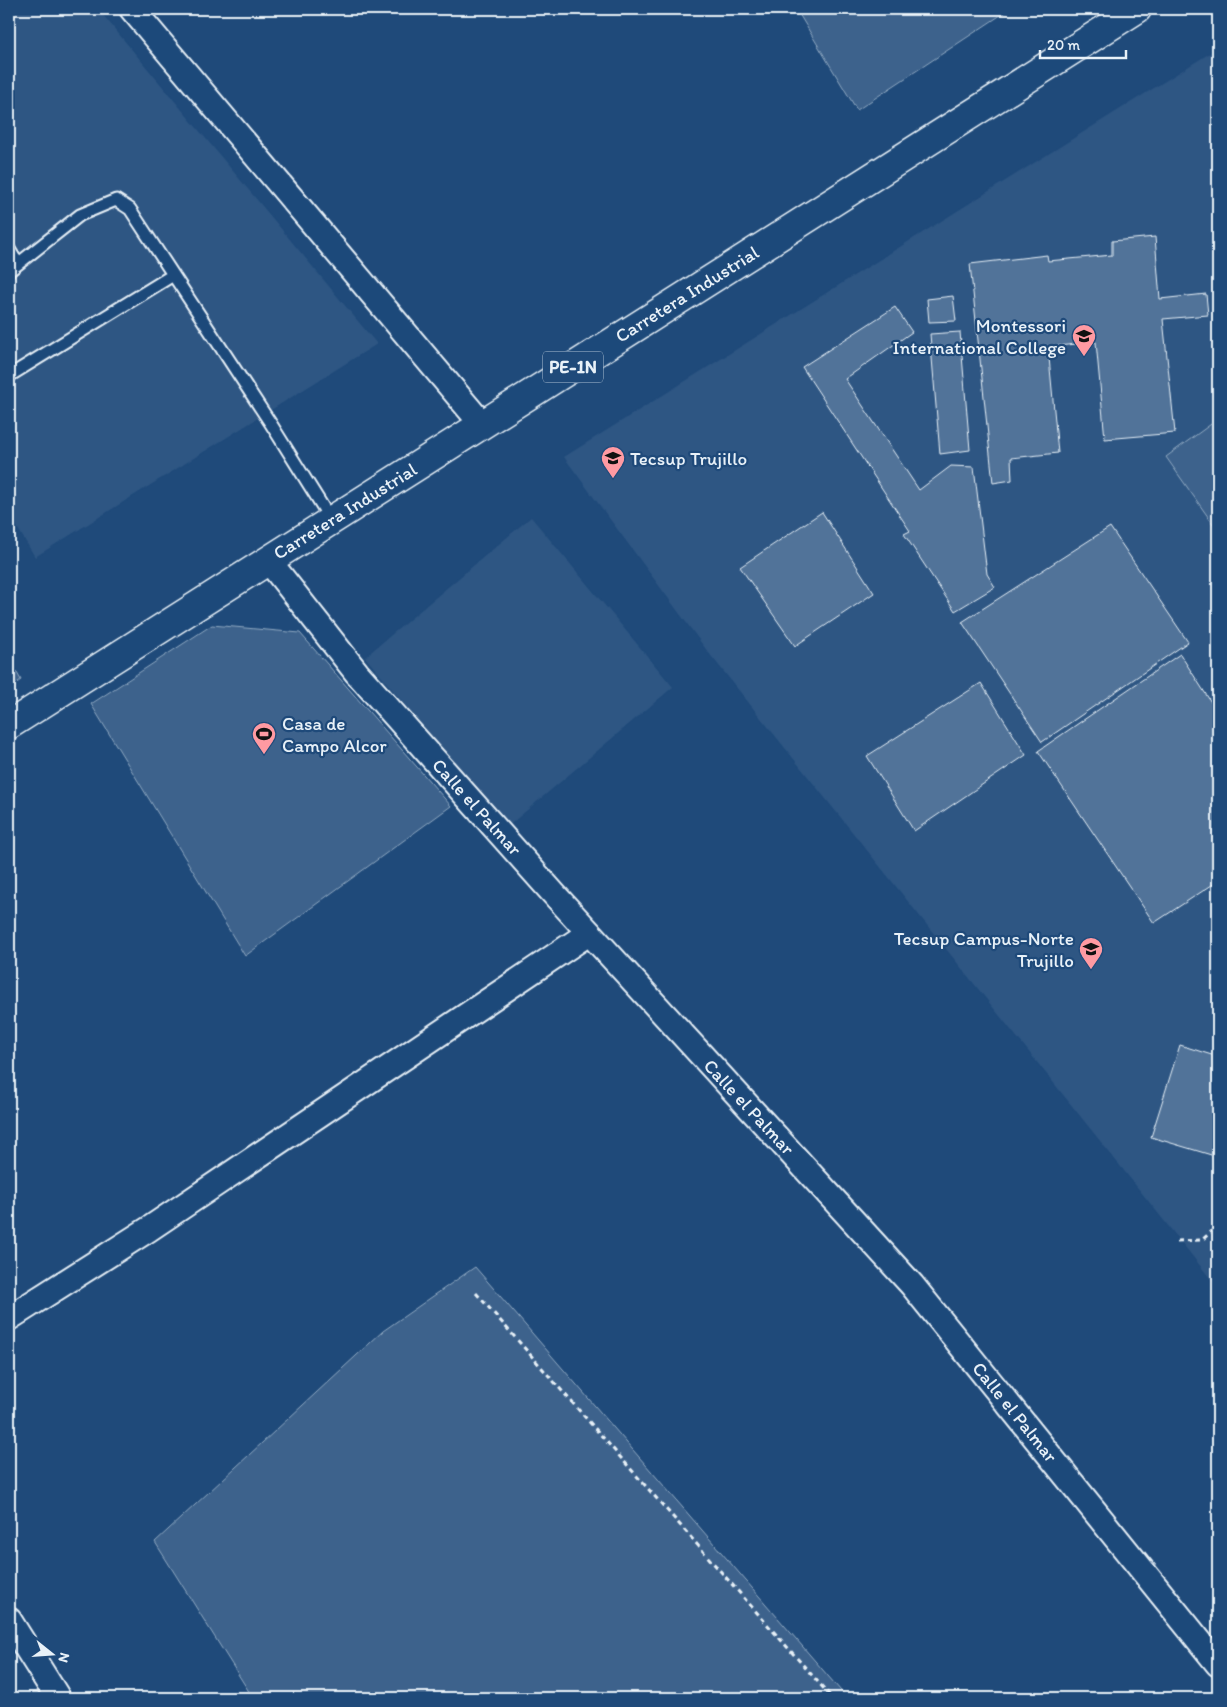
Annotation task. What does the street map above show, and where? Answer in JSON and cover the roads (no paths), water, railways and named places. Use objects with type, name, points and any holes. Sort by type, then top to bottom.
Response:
[{"type":"highway","name":"Carretera Industrial","points":[[9,725],[1137,9]]},
{"type":"street","points":[[132,9],[482,424]]},
{"type":"street","name":"Calle el Palmar","points":[[268,560],[357,672],[589,933],[912,1285],[1218,1664]]},
{"type":"street","points":[[9,1318],[148,1229],[589,933]]},
{"type":"street","points":[[9,1620],[58,1698]]},
{"type":"lane","points":[[9,250],[13,267],[80,215],[116,200],[130,209],[271,424],[331,520]]},
{"type":"lane","points":[[9,376],[173,275]]},
{"type":"place","name":"Montessori International College","points":[[1084,357]]},
{"type":"place","name":"Tecsup Trujillo","points":[[613,479]]},
{"type":"place","name":"Casa de Campo Alcor","points":[[264,755]]},
{"type":"place","name":"Tecsup Campus-Norte Trujillo","points":[[1091,970]]}]
